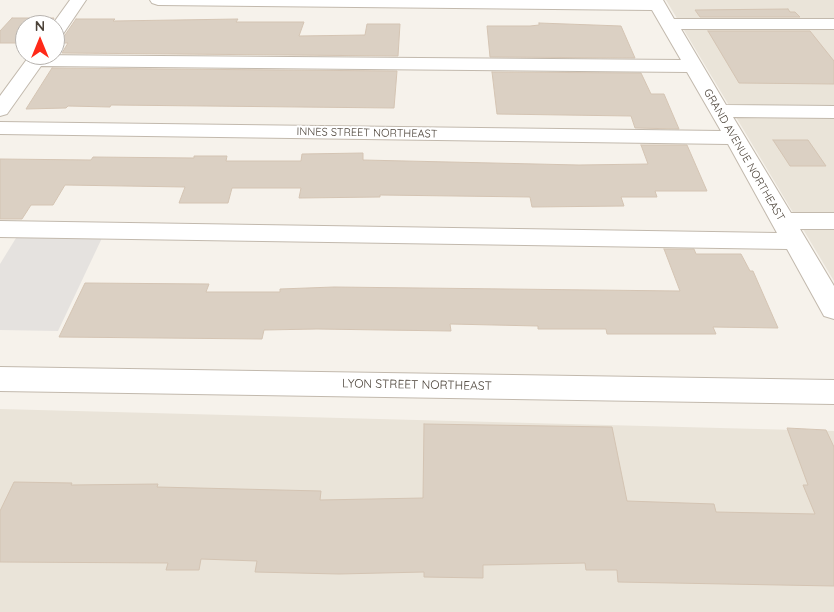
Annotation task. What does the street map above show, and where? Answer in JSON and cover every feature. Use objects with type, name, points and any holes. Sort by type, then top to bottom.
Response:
[{"type":"street","points":[[65,19],[78,0]]},
{"type":"street","points":[[158,0],[656,2]]},
{"type":"street","name":"GRAND AVENUE NORTHEAST","points":[[656,2],[834,309]]},
{"type":"street","points":[[670,24],[834,24]]},
{"type":"street","points":[[65,63],[694,66]]},
{"type":"street","points":[[0,75],[28,65]]},
{"type":"street","points":[[0,110],[32,65]]},
{"type":"street","points":[[719,111],[834,112]]},
{"type":"street","name":"INNES STREET NORTHEAST","points":[[0,128],[734,138]]},
{"type":"street","points":[[0,229],[788,231],[834,221]]},
{"type":"street","name":"LYON STREET NORTHEAST","points":[[0,379],[834,392]]},
{"type":"shaded area","points":[[666,0],[834,0],[834,281]]},
{"type":"shaded area","points":[[16,238],[102,238],[58,331],[0,330],[0,264]]},
{"type":"shaded area","points":[[0,409],[834,431],[834,612],[0,612]]},
{"type":"building","points":[[788,9],[800,17],[700,17],[695,10]]},
{"type":"building","points":[[12,18],[15,18],[15,43],[0,43],[0,31]]},
{"type":"building","points":[[76,19],[115,19],[113,21],[238,19],[236,22],[304,22],[299,36],[365,35],[367,24],[400,24],[398,56],[65,53],[68,43],[65,43],[65,35]]},
{"type":"building","points":[[539,23],[621,26],[635,58],[490,57],[487,26],[530,26],[539,25]]},
{"type":"building","points":[[708,31],[810,31],[834,61],[834,84],[739,83]]},
{"type":"building","points":[[52,68],[397,71],[394,108],[111,105],[110,107],[68,106],[66,108],[26,109]]},
{"type":"building","points":[[492,72],[641,73],[651,94],[664,94],[679,129],[635,128],[631,116],[497,114]]},
{"type":"building","points":[[773,140],[808,140],[826,166],[790,166]]},
{"type":"building","points":[[641,145],[687,145],[707,191],[655,191],[657,197],[621,197],[624,206],[532,207],[530,197],[380,195],[380,197],[299,198],[301,188],[232,188],[228,203],[179,203],[185,187],[65,185],[53,205],[31,205],[22,219],[0,219],[0,159],[91,160],[93,157],[194,158],[194,156],[227,156],[226,161],[301,161],[302,154],[363,153],[363,160],[579,165],[648,164]]},
{"type":"building","points":[[664,249],[694,249],[696,254],[741,254],[750,271],[753,271],[778,328],[713,327],[716,334],[607,334],[606,329],[538,329],[538,326],[450,324],[451,331],[264,330],[262,339],[59,337],[85,283],[209,284],[206,292],[280,292],[280,289],[334,287],[680,291]]},
{"type":"building","points":[[424,424],[612,427],[627,501],[714,504],[716,512],[815,514],[803,485],[808,485],[787,428],[826,430],[834,447],[834,586],[618,582],[617,570],[586,570],[585,563],[483,565],[483,578],[424,577],[424,572],[339,574],[255,572],[257,561],[201,559],[199,570],[166,570],[168,563],[0,562],[0,511],[14,482],[72,483],[71,485],[158,484],[157,487],[321,491],[320,500],[423,498]]}]
